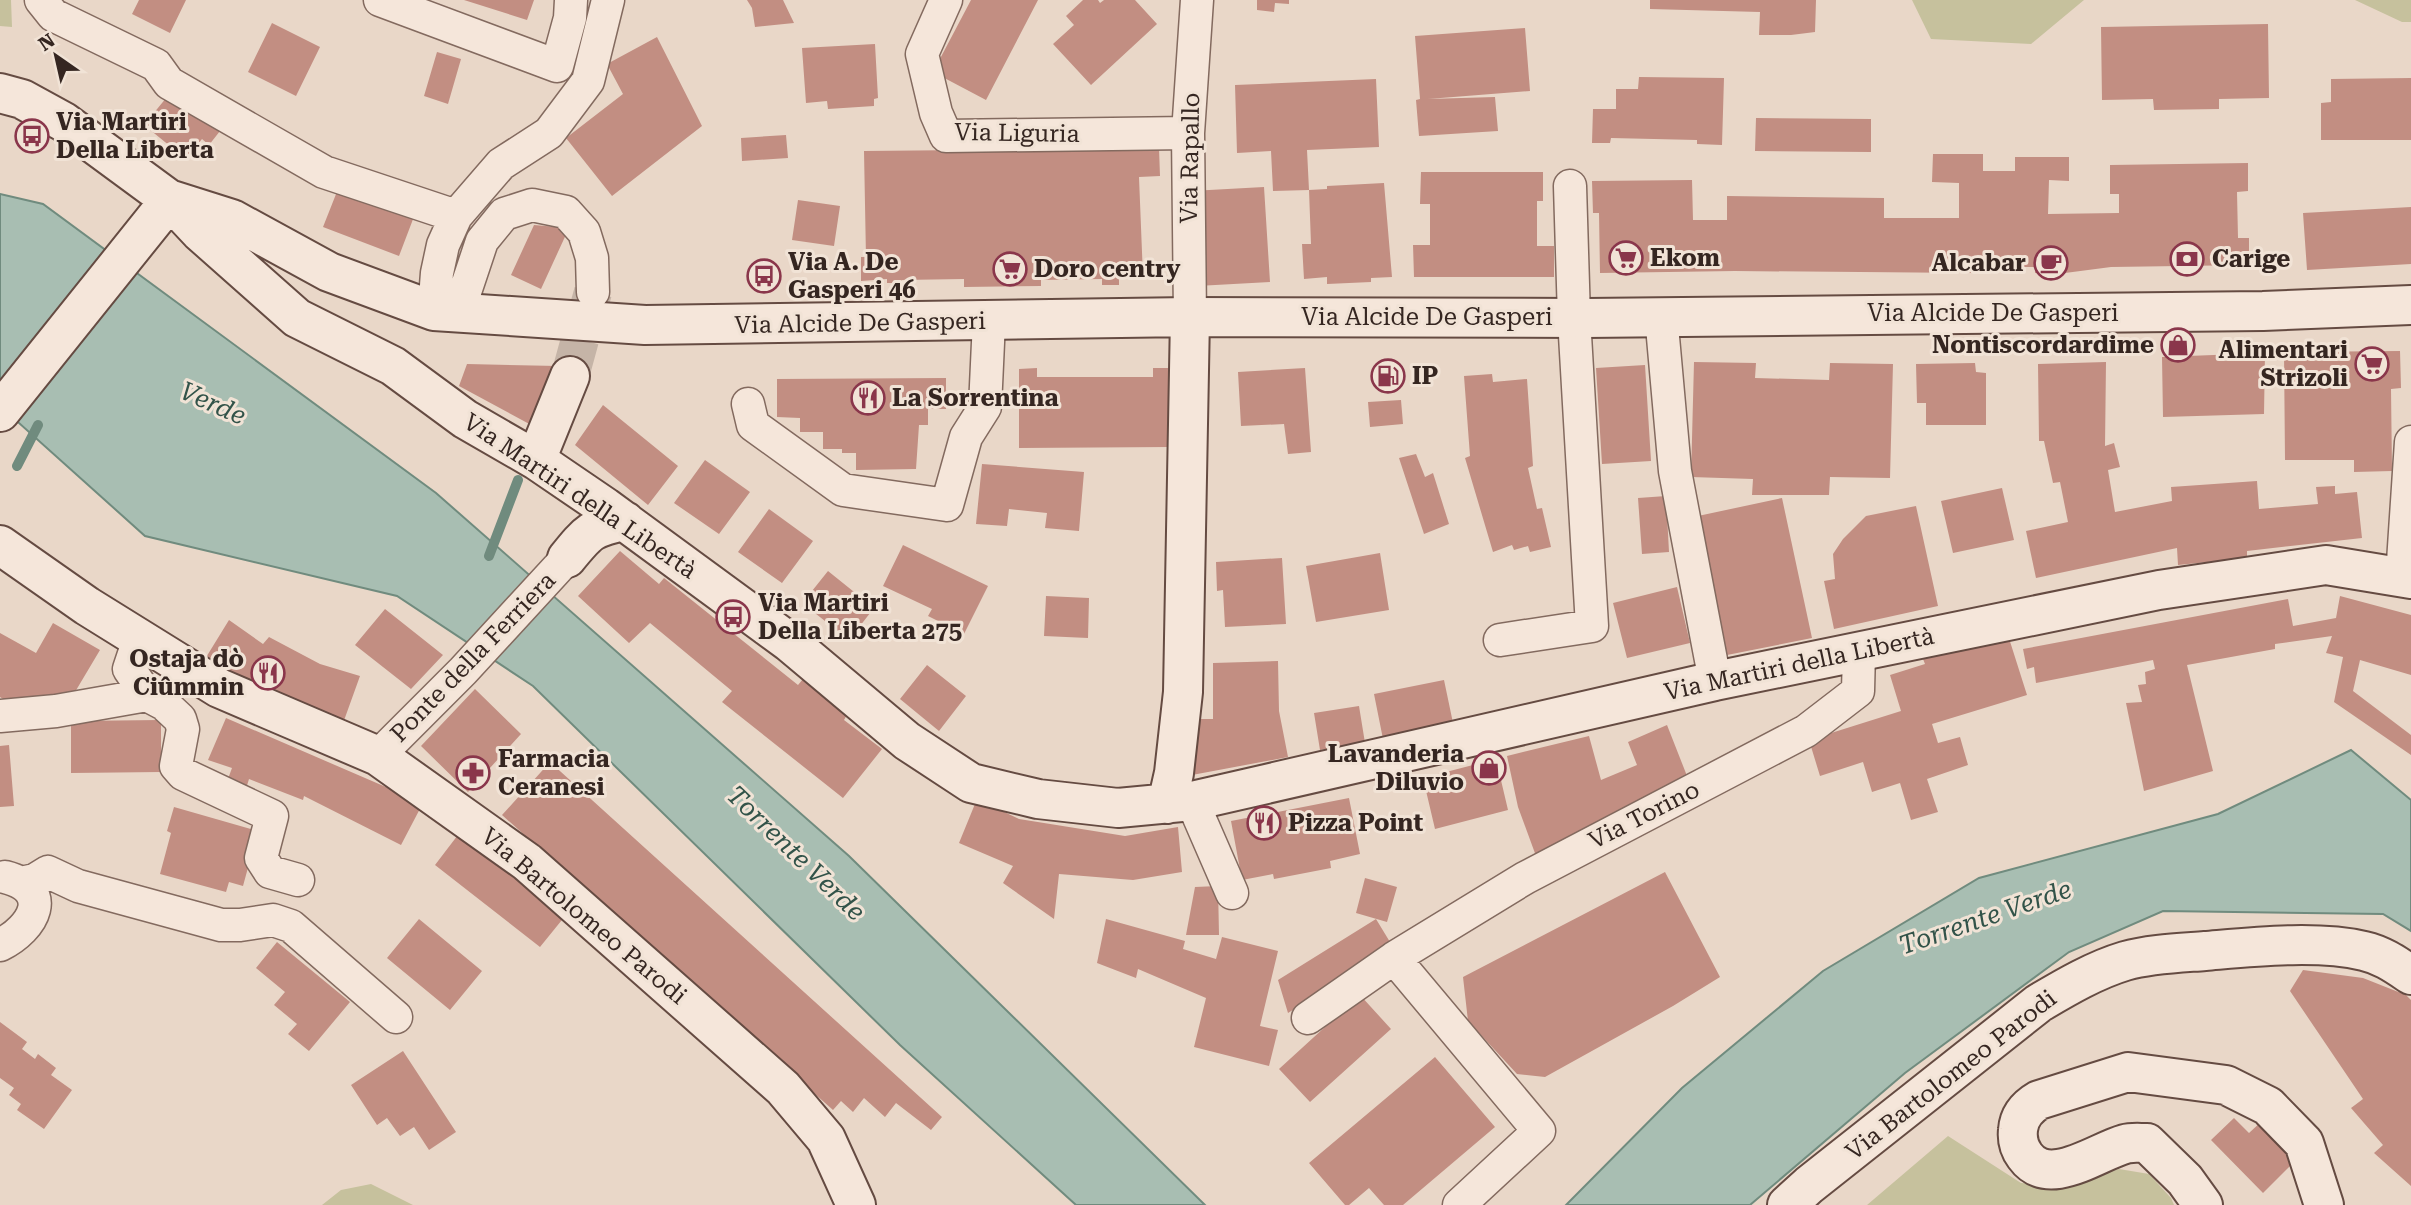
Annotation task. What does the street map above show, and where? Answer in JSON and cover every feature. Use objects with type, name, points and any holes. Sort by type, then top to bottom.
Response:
[{"type":"main road","name":"Via Martiri della Libertà","points":[[0,93],[22,99],[64,122],[159,214],[200,232],[297,318],[393,366],[465,419],[536,460],[625,521],[789,642],[907,741],[971,783],[1038,799],[1118,808],[1180,802],[1715,681],[2159,590],[2326,565],[2407,578]]},
{"type":"main road","name":"Via Alcide De Gasperi","points":[[159,214],[232,219],[329,272],[446,312],[645,326],[1190,317],[1574,318],[2263,311],[2411,305]]},
{"type":"main road","points":[[0,411],[159,214]]},
{"type":"main road","points":[[1180,802],[1174,773],[1183,692],[1190,317]]},
{"type":"main road","points":[[536,460],[570,376]]},
{"type":"main road","points":[[575,548],[584,515],[578,490]]},
{"type":"main road","points":[[575,548],[601,525],[625,521]]},
{"type":"main road","name":"Via Bartolomeo Parodi","points":[[0,545],[87,606],[219,688],[379,756],[527,862],[783,1088],[826,1139],[856,1205]]},
{"type":"main road","name":"Via Bartolomeo Parodi","points":[[1787,1205],[2039,1003],[2076,981],[2126,961],[2178,953],[2259,947],[2328,947],[2367,951],[2390,960],[2411,975]]},
{"type":"main road","points":[[2203,1205],[2185,1180],[2147,1143],[2128,1143],[2061,1170],[2038,1167],[2028,1160],[2021,1150],[2018,1139],[2022,1116],[2029,1106],[2039,1100],[2128,1072],[2226,1085],[2268,1106],[2304,1143],[2324,1205]]},
{"type":"street","points":[[41,0],[53,15],[156,65],[169,83],[324,172],[456,216]]},
{"type":"street","points":[[380,0],[556,66],[570,18],[571,0]]},
{"type":"street","points":[[446,312],[437,272],[443,245],[456,216],[501,164],[549,134],[588,80],[608,0]]},
{"type":"street","name":"Via Liguria","points":[[946,0],[922,54],[936,113],[946,136],[1188,133]]},
{"type":"street","name":"Via Rapallo","points":[[1190,317],[1188,133],[1197,0]]},
{"type":"street","name":"Via Alcide De Gasperi","points":[[1570,186],[1574,318]]},
{"type":"street","points":[[446,312],[482,241],[504,214],[532,205],[566,212],[584,232],[592,258],[593,292]]},
{"type":"street","points":[[1661,316],[1675,471],[1715,681]]},
{"type":"street","points":[[1500,640],[1592,626],[1574,318]]},
{"type":"street","points":[[748,404],[753,425],[844,490],[947,505],[966,438],[985,407],[989,321]]},
{"type":"street","points":[[2407,578],[2411,442]]},
{"type":"street","name":"Ponte della Ferriera","points":[[379,756],[463,671],[575,548]]},
{"type":"street","points":[[139,639],[129,669],[147,695],[164,704],[180,719],[183,729],[176,766],[183,774],[272,816],[261,858],[270,872],[298,880]]},
{"type":"street","name":"Via Torino","points":[[1308,1018],[1394,958],[1525,878],[1806,731],[1858,691],[1859,651]]},
{"type":"street","points":[[0,716],[56,711],[147,695]]},
{"type":"street","points":[[1180,802],[1233,893]]},
{"type":"street","points":[[10,879],[35,880],[48,872],[78,886],[221,925],[273,920],[291,926],[396,1017]]},
{"type":"street","points":[[0,945],[13,939],[32,918],[35,902],[33,895],[10,879]]},
{"type":"street","points":[[1394,958],[1539,1131],[1459,1205]]},
{"type":"shaded area","points":[[0,0],[11,0],[12,27],[0,26]]},
{"type":"shaded area","points":[[1912,0],[2084,0],[2031,44],[1931,39]]},
{"type":"shaded area","points":[[2355,0],[2411,0],[2411,22],[2402,22]]},
{"type":"shaded area","points":[[1948,1136],[2021,1183],[2055,1185],[2119,1169],[2149,1174],[2174,1205],[1867,1205]]},
{"type":"shaded area","points":[[371,1184],[413,1205],[322,1205],[341,1190]]},
{"type":"water","points":[[0,194],[43,204],[436,493],[849,856],[1205,1205],[1076,1205],[900,1045],[533,686],[397,596],[145,536],[0,406]]},
{"type":"water","name":"Torrente Verde","points":[[2351,750],[2411,800],[2411,931],[2383,914],[2163,911],[2069,952],[1905,1073],[1750,1205],[1566,1205],[1682,1088],[1823,971],[1979,878],[2218,814]]},
{"type":"building","points":[[139,0],[186,0],[170,33],[132,14]]},
{"type":"building","points":[[464,0],[534,0],[527,20]]},
{"type":"building","points":[[747,0],[783,0],[794,23],[755,27],[752,8]]},
{"type":"building","points":[[971,0],[1038,0],[986,100],[933,72]]},
{"type":"building","points":[[1083,0],[1098,0],[1100,3],[1104,0],[1135,0],[1157,24],[1091,85],[1053,44],[1074,25],[1066,16]]},
{"type":"building","points":[[1257,0],[1289,0],[1289,4],[1275,3],[1274,12],[1257,10]]},
{"type":"building","points":[[1650,0],[1816,0],[1815,32],[1759,35],[1760,12],[1650,9]]},
{"type":"building","points":[[272,23],[320,47],[296,96],[248,72]]},
{"type":"building","points":[[2268,24],[2269,98],[2219,99],[2219,109],[2154,110],[2153,99],[2102,100],[2101,27]]},
{"type":"building","points":[[1525,28],[1530,91],[1428,99],[1495,97],[1498,131],[1419,136],[1416,100],[1420,99],[1415,36]]},
{"type":"building","points":[[657,37],[702,126],[612,196],[566,138],[623,94],[607,64]]},
{"type":"building","points":[[875,44],[878,98],[874,99],[874,106],[828,109],[827,101],[806,103],[802,48]]},
{"type":"building","points":[[437,52],[461,59],[448,104],[424,96]]},
{"type":"building","points":[[1639,77],[1724,78],[1722,145],[1697,144],[1697,140],[1611,138],[1610,143],[1592,143],[1593,109],[1616,109],[1616,89],[1638,89]]},
{"type":"building","points":[[2411,78],[2411,140],[2321,140],[2321,103],[2331,102],[2331,79]]},
{"type":"building","points":[[1376,79],[1379,147],[1307,150],[1309,190],[1273,191],[1271,151],[1237,153],[1235,85]]},
{"type":"building","points":[[171,92],[220,131],[209,145],[202,139],[186,159],[144,125]]},
{"type":"building","points":[[1756,118],[1871,119],[1871,152],[1755,151]]},
{"type":"building","points":[[786,135],[788,158],[742,161],[741,138]]},
{"type":"building","points":[[1159,148],[1160,176],[1139,177],[1143,277],[1119,278],[1119,285],[1102,285],[1102,279],[1041,280],[1041,286],[964,287],[964,279],[902,280],[902,283],[887,283],[887,279],[861,281],[861,257],[866,257],[864,151]]},
{"type":"building","points":[[1933,154],[1983,154],[1983,171],[2015,171],[2015,157],[2069,157],[2069,181],[2049,180],[2048,214],[2119,213],[2119,194],[2110,194],[2110,165],[2248,163],[2248,191],[2237,192],[2238,238],[2249,238],[2249,265],[2111,267],[2065,273],[2035,273],[2035,267],[1971,267],[1971,273],[1600,273],[1599,213],[1593,213],[1592,181],[1692,180],[1693,220],[1727,220],[1727,196],[1884,198],[1884,218],[1959,218],[1959,183],[1932,182]]},
{"type":"building","points":[[1421,172],[1543,172],[1543,201],[1537,201],[1537,246],[1554,246],[1554,277],[1414,277],[1413,245],[1430,245],[1430,204],[1420,204]]},
{"type":"building","points":[[1384,183],[1392,277],[1371,278],[1371,282],[1327,284],[1327,277],[1304,279],[1302,244],[1311,244],[1309,190],[1327,189],[1327,186]]},
{"type":"building","points":[[340,184],[415,214],[399,256],[323,227]]},
{"type":"building","points":[[1264,187],[1270,282],[1197,286],[1191,191]]},
{"type":"building","points":[[798,200],[840,206],[834,246],[792,240]]},
{"type":"building","points":[[2411,207],[2411,264],[2307,270],[2303,213]]},
{"type":"building","points":[[534,225],[569,228],[541,289],[511,275]]},
{"type":"building","points":[[2400,351],[2401,388],[2391,389],[2392,471],[2354,472],[2354,460],[2285,460],[2284,352]]},
{"type":"building","points":[[2265,353],[2264,414],[2163,417],[2162,357]]},
{"type":"building","points":[[1694,362],[1756,363],[1755,378],[1829,380],[1830,363],[1893,364],[1890,478],[1830,477],[1829,495],[1752,495],[1753,479],[1691,477]]},
{"type":"building","points":[[2106,362],[2105,446],[2114,443],[2120,467],[2108,470],[2115,512],[2172,501],[2171,487],[2257,481],[2259,509],[2318,504],[2316,487],[2335,486],[2335,494],[2357,492],[2362,538],[2247,551],[2247,558],[2178,565],[2177,548],[2036,578],[2026,531],[2068,522],[2060,482],[2053,483],[2044,441],[2039,441],[2038,364]]},
{"type":"building","points":[[1975,363],[1976,372],[1986,373],[1986,425],[1926,425],[1926,403],[1917,403],[1916,364]]},
{"type":"building","points":[[467,364],[558,366],[533,426],[459,386]]},
{"type":"building","points":[[1645,365],[1651,461],[1602,464],[1596,368]]},
{"type":"building","points":[[1037,368],[1037,377],[1153,377],[1153,368],[1169,368],[1170,447],[1019,448],[1019,369]]},
{"type":"building","points":[[1305,368],[1311,452],[1288,454],[1284,424],[1241,426],[1238,372]]},
{"type":"building","points":[[1492,374],[1493,382],[1527,379],[1533,466],[1528,468],[1537,509],[1542,508],[1551,547],[1530,552],[1528,546],[1514,550],[1512,545],[1493,552],[1465,458],[1470,456],[1464,376]]},
{"type":"building","points":[[946,378],[946,409],[928,409],[928,425],[919,425],[916,469],[856,470],[856,453],[842,453],[842,449],[823,449],[823,432],[800,432],[800,418],[777,417],[777,379]]},
{"type":"building","points":[[1401,400],[1403,424],[1370,427],[1368,402]]},
{"type":"building","points":[[603,405],[678,466],[648,505],[575,445]]},
{"type":"building","points":[[1416,454],[1425,477],[1433,473],[1449,524],[1424,534],[1399,458]]},
{"type":"building","points":[[705,460],[750,492],[719,534],[674,503]]},
{"type":"building","points":[[982,464],[1084,472],[1079,531],[1045,528],[1047,513],[1009,509],[1007,526],[976,524]]},
{"type":"building","points":[[2002,488],[2014,540],[1953,553],[1941,501]]},
{"type":"building","points":[[1666,496],[1669,552],[1642,554],[1638,498]]},
{"type":"building","points":[[1782,498],[1812,638],[1727,655],[1698,516]]},
{"type":"building","points":[[1916,506],[1938,606],[1834,629],[1824,581],[1835,579],[1833,554],[1843,539],[1866,516]]},
{"type":"building","points":[[769,509],[813,541],[782,583],[738,552]]},
{"type":"building","points":[[903,545],[988,586],[964,634],[928,616],[932,609],[883,586]]},
{"type":"building","points":[[620,551],[659,584],[664,578],[798,685],[803,679],[848,713],[844,720],[882,749],[843,798],[722,702],[732,691],[650,623],[629,643],[578,596]]},
{"type":"building","points":[[1380,553],[1389,610],[1316,622],[1306,566]]},
{"type":"building","points":[[1282,558],[1286,624],[1225,627],[1223,590],[1217,591],[1216,562]]},
{"type":"building","points":[[828,571],[874,608],[849,640],[806,606],[816,594],[812,591]]},
{"type":"building","points":[[1677,587],[1690,643],[1627,658],[1613,603]]},
{"type":"building","points":[[1046,596],[1089,598],[1088,638],[1044,636]]},
{"type":"building","points":[[2340,596],[2411,615],[2411,675],[2360,660],[2353,691],[2411,735],[2411,755],[2334,702],[2343,657],[2326,653],[2332,636],[2275,644],[2275,649],[2187,665],[2213,771],[2144,791],[2126,703],[2142,702],[2138,685],[2146,684],[2145,672],[2155,669],[2153,660],[2036,683],[2034,667],[2027,669],[2023,649],[2288,599],[2293,626],[2336,618]]},
{"type":"building","points":[[385,609],[443,655],[411,689],[355,645]]},
{"type":"building","points":[[229,620],[263,644],[269,637],[320,664],[360,676],[342,726],[205,659]]},
{"type":"building","points":[[53,623],[100,650],[75,692],[14,706],[0,697],[0,633],[36,653]]},
{"type":"building","points":[[2007,632],[2027,695],[1932,724],[1938,743],[1960,737],[1968,765],[1927,779],[1938,812],[1911,820],[1900,783],[1872,792],[1863,762],[1820,776],[1809,740],[1901,711],[1890,675],[1925,664],[1923,659]]},
{"type":"building","points":[[1278,661],[1279,711],[1288,757],[1192,775],[1196,719],[1213,719],[1213,663]]},
{"type":"building","points":[[927,665],[966,696],[939,731],[900,699]]},
{"type":"building","points":[[1444,680],[1453,723],[1383,739],[1374,694]]},
{"type":"building","points":[[475,689],[521,734],[468,792],[421,746]]},
{"type":"building","points":[[1359,706],[1365,743],[1320,750],[1314,713]]},
{"type":"building","points":[[226,718],[423,803],[401,845],[304,796],[303,800],[249,779],[245,792],[225,787],[232,768],[208,760]]},
{"type":"building","points":[[161,720],[161,772],[71,773],[71,721]]},
{"type":"building","points":[[1667,725],[1689,781],[1536,856],[1518,807],[1507,756],[1589,736],[1601,780],[1637,765],[1628,742]]},
{"type":"building","points":[[9,745],[14,806],[0,807],[0,746]]},
{"type":"building","points":[[1496,759],[1508,810],[1435,829],[1423,778]]},
{"type":"building","points":[[550,762],[942,1117],[931,1130],[896,1103],[885,1117],[864,1098],[853,1112],[841,1101],[833,1110],[502,815]]},
{"type":"building","points":[[1349,798],[1360,854],[1330,861],[1331,868],[1274,879],[1273,874],[1242,880],[1231,821]]},
{"type":"building","points":[[977,799],[1019,819],[1125,836],[1178,827],[1182,872],[1133,880],[1059,874],[1054,919],[1003,883],[1013,866],[959,843]]},
{"type":"building","points":[[174,807],[258,831],[243,886],[229,882],[226,892],[160,874],[171,833],[167,831]]},
{"type":"building","points":[[464,827],[570,910],[540,947],[435,865]]},
{"type":"building","points":[[1665,872],[1720,977],[1545,1077],[1517,1074],[1468,1021],[1463,977]]},
{"type":"building","points":[[1365,878],[1397,887],[1387,922],[1356,913]]},
{"type":"building","points":[[1218,886],[1219,935],[1186,935],[1195,887]]},
{"type":"building","points":[[419,919],[482,971],[450,1010],[387,958]]},
{"type":"building","points":[[1106,919],[1185,941],[1183,949],[1216,959],[1222,937],[1278,951],[1260,1026],[1278,1030],[1269,1066],[1194,1047],[1206,998],[1138,969],[1136,978],[1097,963]]},
{"type":"building","points":[[1376,919],[1393,947],[1288,1013],[1278,980]]},
{"type":"building","points":[[277,942],[350,1002],[309,1051],[288,1034],[297,1024],[274,1005],[285,992],[256,968]]},
{"type":"building","points":[[2303,970],[2363,978],[2406,995],[2411,1000],[2411,1186],[2374,1153],[2383,1145],[2351,1108],[2363,1099],[2290,991]]},
{"type":"building","points":[[1360,995],[1391,1029],[1310,1102],[1279,1069]]},
{"type":"building","points":[[0,1022],[27,1042],[22,1049],[35,1059],[38,1054],[56,1068],[51,1075],[72,1090],[44,1129],[17,1110],[21,1104],[9,1095],[14,1088],[0,1078]]},
{"type":"building","points":[[403,1051],[456,1132],[429,1150],[414,1127],[400,1136],[387,1118],[377,1125],[351,1085]]},
{"type":"building","points":[[1435,1057],[1495,1127],[1403,1205],[1384,1205],[1369,1188],[1349,1205],[1345,1205],[1309,1163]]},
{"type":"building","points":[[2234,1118],[2249,1133],[2262,1121],[2298,1158],[2263,1193],[2211,1140]]},
{"type":"waterway","points":[[17,466],[38,425]]},
{"type":"waterway","points":[[489,556],[518,480]]},
{"type":"tunnel","points":[[570,376],[593,292]]},
{"type":"place","name":"Via Martiri Della Liberta","points":[[32,136]]},
{"type":"place","name":"Ekom","points":[[1626,258]]},
{"type":"place","name":"Carige","points":[[2187,259]]},
{"type":"place","name":"Alcabar","points":[[2051,263]]},
{"type":"place","name":"Doro centry","points":[[1010,269]]},
{"type":"place","name":"Via A. De Gasperi 46","points":[[764,276]]},
{"type":"place","name":"Nontiscordardime","points":[[2178,345]]},
{"type":"place","name":"Alimentari Strizoli","points":[[2372,364]]},
{"type":"place","name":"IP","points":[[1388,376]]},
{"type":"place","name":"La Sorrentina","points":[[868,398]]},
{"type":"place","name":"Via Martiri Della Liberta 275","points":[[733,617]]},
{"type":"place","name":"Ostaja dò Ciûmmin","points":[[268,673]]},
{"type":"place","name":"Lavanderia Diluvio","points":[[1489,768]]},
{"type":"place","name":"Farmacia Ceranesi","points":[[473,773]]},
{"type":"place","name":"Pizza Point","points":[[1264,823]]},
{"type":"water label","name":"Verde","points":[[213,403]]}]
